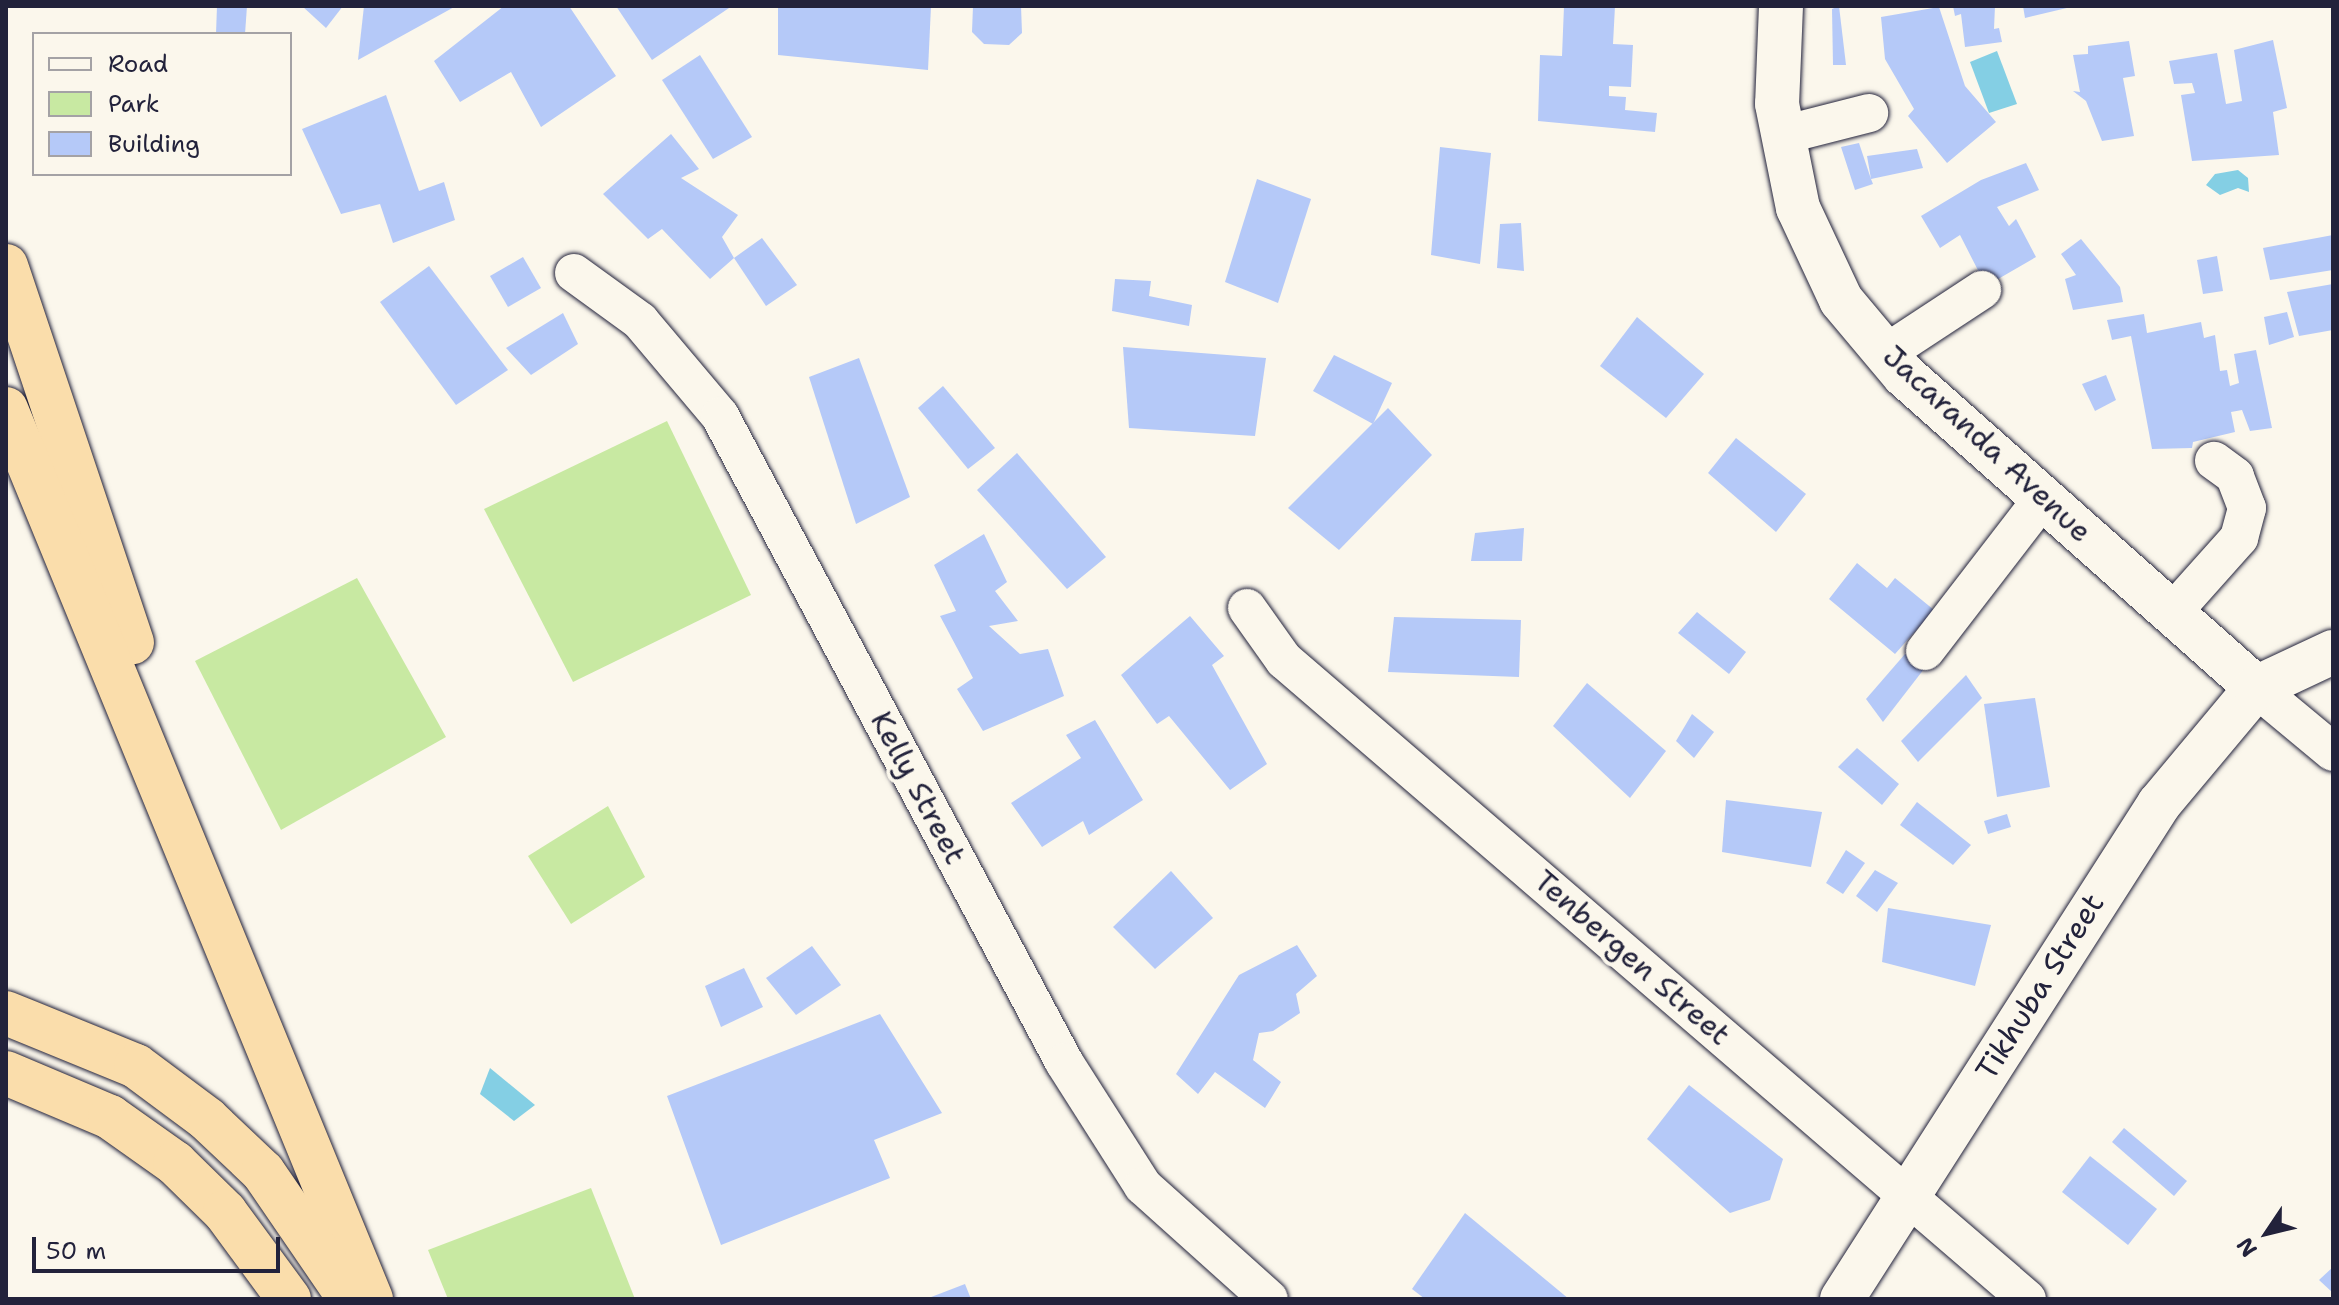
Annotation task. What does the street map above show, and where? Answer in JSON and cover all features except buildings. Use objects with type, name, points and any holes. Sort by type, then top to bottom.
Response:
[{"type":"highway","points":[[6,266],[300,1127]]},
{"type":"highway","points":[[6,409],[371,1299]]},
{"type":"highway","points":[[6,1013],[136,1066],[207,1119],[263,1172],[349,1299]]},
{"type":"highway","points":[[6,1073],[110,1117],[175,1163],[225,1212],[289,1299]]},
{"type":"street","name":"Jacaranda Avenue","points":[[1781,6],[1777,104],[1783,135],[1798,208],[1841,300],[1886,353],[2043,498],[2256,688],[2333,752]]},
{"type":"street","points":[[1783,135],[1869,113]]},
{"type":"street","name":"Kelly Street","points":[[574,273],[640,321],[720,416],[1064,1062],[1143,1186],[1269,1299]]},
{"type":"street","points":[[1886,353],[1982,290]]},
{"type":"street","points":[[2172,613],[2239,538],[2247,508],[2235,476],[2214,461]]},
{"type":"street","points":[[1925,651],[2043,498]]},
{"type":"street","name":"Tenbergen Street","points":[[1247,608],[1284,660],[1910,1195],[2027,1299]]},
{"type":"street","points":[[2256,688],[2333,652]]},
{"type":"street","name":"Tikhuba Street","points":[[1842,1299],[2159,804],[2256,688]]},
{"type":"green space","points":[[667,421],[751,595],[573,682],[484,509]]},
{"type":"green space","points":[[357,578],[446,737],[281,830],[195,661]]},
{"type":"green space","points":[[608,806],[645,877],[571,924],[528,856]]},
{"type":"green space","points":[[591,1188],[635,1299],[448,1299],[428,1250]]},
{"type":"water","points":[[1997,51],[2017,104],[1989,113],[1970,62]]},
{"type":"water","points":[[2238,170],[2248,178],[2249,192],[2238,188],[2220,195],[2206,185],[2215,174]]},
{"type":"water","points":[[490,1068],[535,1105],[514,1121],[480,1094]]}]
